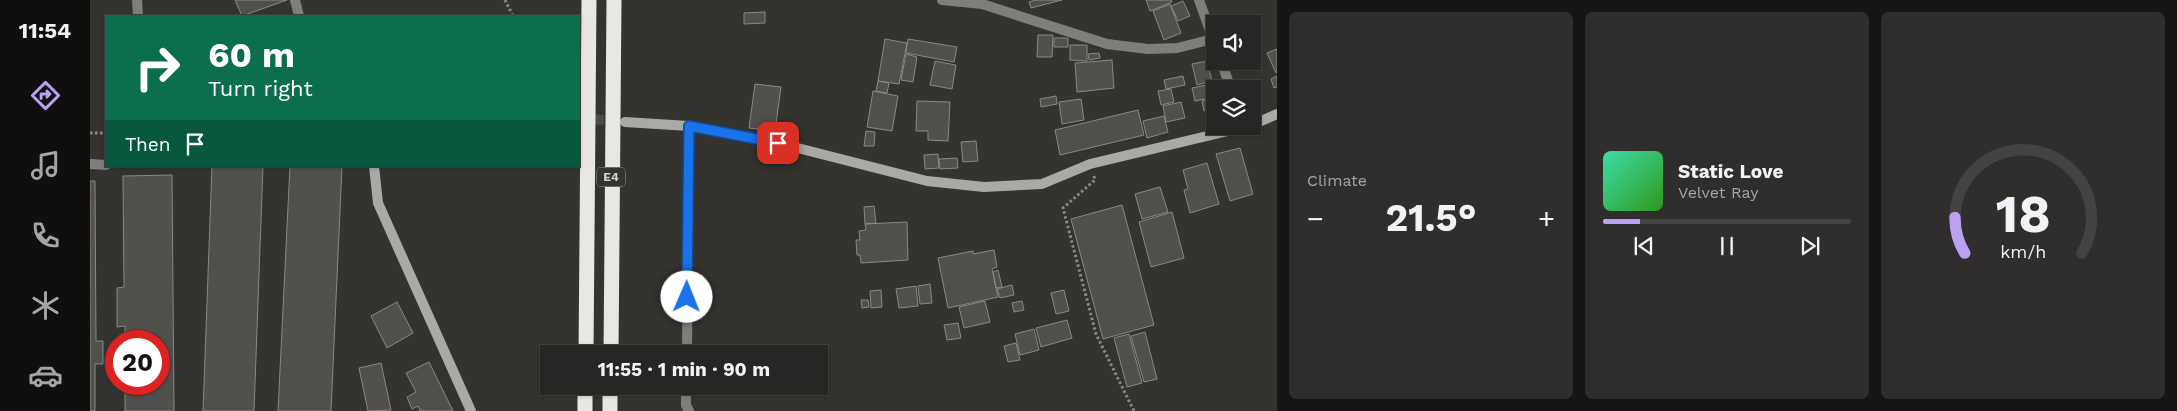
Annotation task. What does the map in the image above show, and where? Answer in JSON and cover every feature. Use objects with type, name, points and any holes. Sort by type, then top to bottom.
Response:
[{"type":"highway","name":"E4","points":[[586,345],[589,0]]},
{"type":"highway","name":"E4","points":[[611,345],[614,0]]},
{"type":"highway","points":[[585,411],[586,395]]},
{"type":"highway","points":[[610,395],[610,411]]},
{"type":"street","points":[[136,0],[138,15]]},
{"type":"street","points":[[295,0],[299,15]]},
{"type":"street","points":[[942,0],[982,4],[1107,44],[1148,49],[1177,48],[1206,43]]},
{"type":"street","points":[[1199,0],[1206,19]]},
{"type":"street","points":[[1261,121],[1277,114]]},
{"type":"street","points":[[625,122],[689,126],[778,143],[927,181],[984,187],[1042,184],[1090,164],[1211,135]]},
{"type":"street","points":[[687,345],[689,126]]},
{"type":"street","points":[[90,164],[105,165]]},
{"type":"street","points":[[374,167],[378,203],[471,411]]},
{"type":"street","points":[[686,395],[686,405],[689,411]]},
{"type":"path","points":[[505,0],[512,15]]},
{"type":"path","points":[[90,133],[105,133]]},
{"type":"path","points":[[1090,164],[1095,180],[1063,208],[1096,334],[1134,411]]},
{"type":"building","points":[[235,0],[287,0],[245,15],[242,15]]},
{"type":"building","points":[[1036,0],[1062,0],[1031,8],[1029,2]]},
{"type":"building","points":[[1146,0],[1171,0],[1172,2],[1150,11]]},
{"type":"building","points":[[1183,1],[1190,16],[1178,21],[1171,6]]},
{"type":"building","points":[[1170,4],[1181,33],[1164,40],[1153,11]]},
{"type":"building","points":[[765,12],[765,23],[744,24],[744,13]]},
{"type":"building","points":[[1038,35],[1053,35],[1052,57],[1037,57]]},
{"type":"building","points":[[1054,38],[1068,38],[1068,47],[1054,47]]},
{"type":"building","points":[[885,39],[907,43],[899,84],[878,81]]},
{"type":"building","points":[[908,39],[957,47],[954,62],[906,53]]},
{"type":"building","points":[[1070,45],[1087,45],[1087,61],[1070,60]]},
{"type":"building","points":[[1277,49],[1277,72],[1276,73],[1267,53]]},
{"type":"building","points":[[1099,53],[1100,58],[1089,60],[1088,54]]},
{"type":"building","points":[[906,54],[917,57],[913,82],[901,80]]},
{"type":"building","points":[[1112,60],[1114,88],[1077,92],[1075,63]]},
{"type":"building","points":[[935,61],[956,65],[952,89],[930,85]]},
{"type":"building","points":[[1206,61],[1206,70],[1209,70],[1212,80],[1206,80],[1206,83],[1197,85],[1192,64]]},
{"type":"building","points":[[1183,76],[1185,85],[1166,89],[1164,80]]},
{"type":"building","points":[[1277,76],[1277,87],[1274,88],[1271,79]]},
{"type":"building","points":[[878,81],[889,83],[887,93],[876,91]]},
{"type":"building","points":[[755,84],[781,87],[775,131],[749,128]]},
{"type":"building","points":[[1206,85],[1206,99],[1195,101],[1192,88]]},
{"type":"building","points":[[1171,89],[1174,102],[1161,105],[1158,91]]},
{"type":"building","points":[[873,91],[898,96],[892,131],[867,127]]},
{"type":"building","points":[[1056,96],[1057,104],[1041,107],[1040,99]]},
{"type":"building","points":[[1081,99],[1084,120],[1062,124],[1059,102]]},
{"type":"building","points":[[1206,100],[1206,110],[1204,111],[1202,101]]},
{"type":"building","points":[[917,101],[950,102],[948,141],[928,140],[928,131],[916,131]]},
{"type":"building","points":[[1181,102],[1185,118],[1166,122],[1163,106]]},
{"type":"building","points":[[1138,110],[1144,135],[1060,155],[1055,130]]},
{"type":"building","points":[[1164,116],[1168,132],[1147,138],[1143,121]]},
{"type":"building","points":[[866,131],[875,132],[874,146],[864,146]]},
{"type":"building","points":[[976,141],[978,161],[963,162],[961,142]]},
{"type":"building","points":[[1240,148],[1253,194],[1230,201],[1216,154]]},
{"type":"building","points":[[938,154],[939,168],[925,169],[924,155]]},
{"type":"building","points":[[957,158],[958,168],[940,169],[939,159]]},
{"type":"building","points":[[1207,163],[1219,204],[1190,213],[1184,190],[1188,189],[1183,170]]},
{"type":"building","points":[[212,167],[263,167],[254,411],[203,411]]},
{"type":"building","points":[[290,167],[342,167],[331,411],[278,411]]},
{"type":"building","points":[[172,175],[174,411],[125,411],[125,395],[170,395],[170,330],[125,330],[125,326],[117,327],[117,288],[124,287],[123,176]]},
{"type":"building","points":[[90,181],[95,181],[96,341],[103,341],[103,364],[95,364],[95,411],[90,411]]},
{"type":"building","points":[[1160,187],[1168,212],[1142,219],[1135,194]]},
{"type":"building","points":[[1122,205],[1154,325],[1103,339],[1071,219]]},
{"type":"building","points":[[874,206],[876,223],[865,224],[864,207]]},
{"type":"building","points":[[1172,212],[1184,258],[1151,267],[1139,222]]},
{"type":"building","points":[[907,222],[908,260],[861,263],[860,255],[857,255],[856,240],[860,240],[859,231],[866,230],[865,224]]},
{"type":"building","points":[[994,250],[997,267],[992,269],[998,297],[948,308],[938,258],[973,251],[973,254]]},
{"type":"building","points":[[998,270],[1002,287],[996,288],[993,272]]},
{"type":"building","points":[[930,284],[932,303],[920,304],[918,286]]},
{"type":"building","points":[[1012,285],[1014,295],[1000,298],[997,289]]},
{"type":"building","points":[[916,286],[918,306],[899,308],[896,289]]},
{"type":"building","points":[[881,290],[882,307],[871,308],[870,291]]},
{"type":"building","points":[[1064,290],[1069,311],[1056,314],[1051,293]]},
{"type":"building","points":[[861,300],[868,300],[869,307],[862,308]]},
{"type":"building","points":[[985,301],[990,322],[964,328],[959,307]]},
{"type":"building","points":[[1022,301],[1024,310],[1014,312],[1012,303]]},
{"type":"building","points":[[397,302],[413,333],[387,348],[371,316]]},
{"type":"building","points":[[1067,320],[1072,338],[1041,347],[1036,328]]},
{"type":"building","points":[[958,323],[961,338],[947,340],[944,325]]},
{"type":"building","points":[[1034,329],[1039,350],[1020,355],[1015,334]]},
{"type":"building","points":[[1145,332],[1157,379],[1144,382],[1131,336]]},
{"type":"building","points":[[1129,334],[1142,383],[1127,387],[1114,338]]},
{"type":"building","points":[[1016,343],[1020,360],[1008,362],[1004,346]]},
{"type":"building","points":[[429,362],[453,411],[420,411],[418,406],[412,409],[407,397],[416,392],[406,373]]},
{"type":"building","points":[[381,363],[391,410],[368,411],[359,368]]},
{"type":"tunnel","points":[[580,118],[618,121]]},
{"type":"route","points":[[687,297],[689,126],[778,143]]}]
